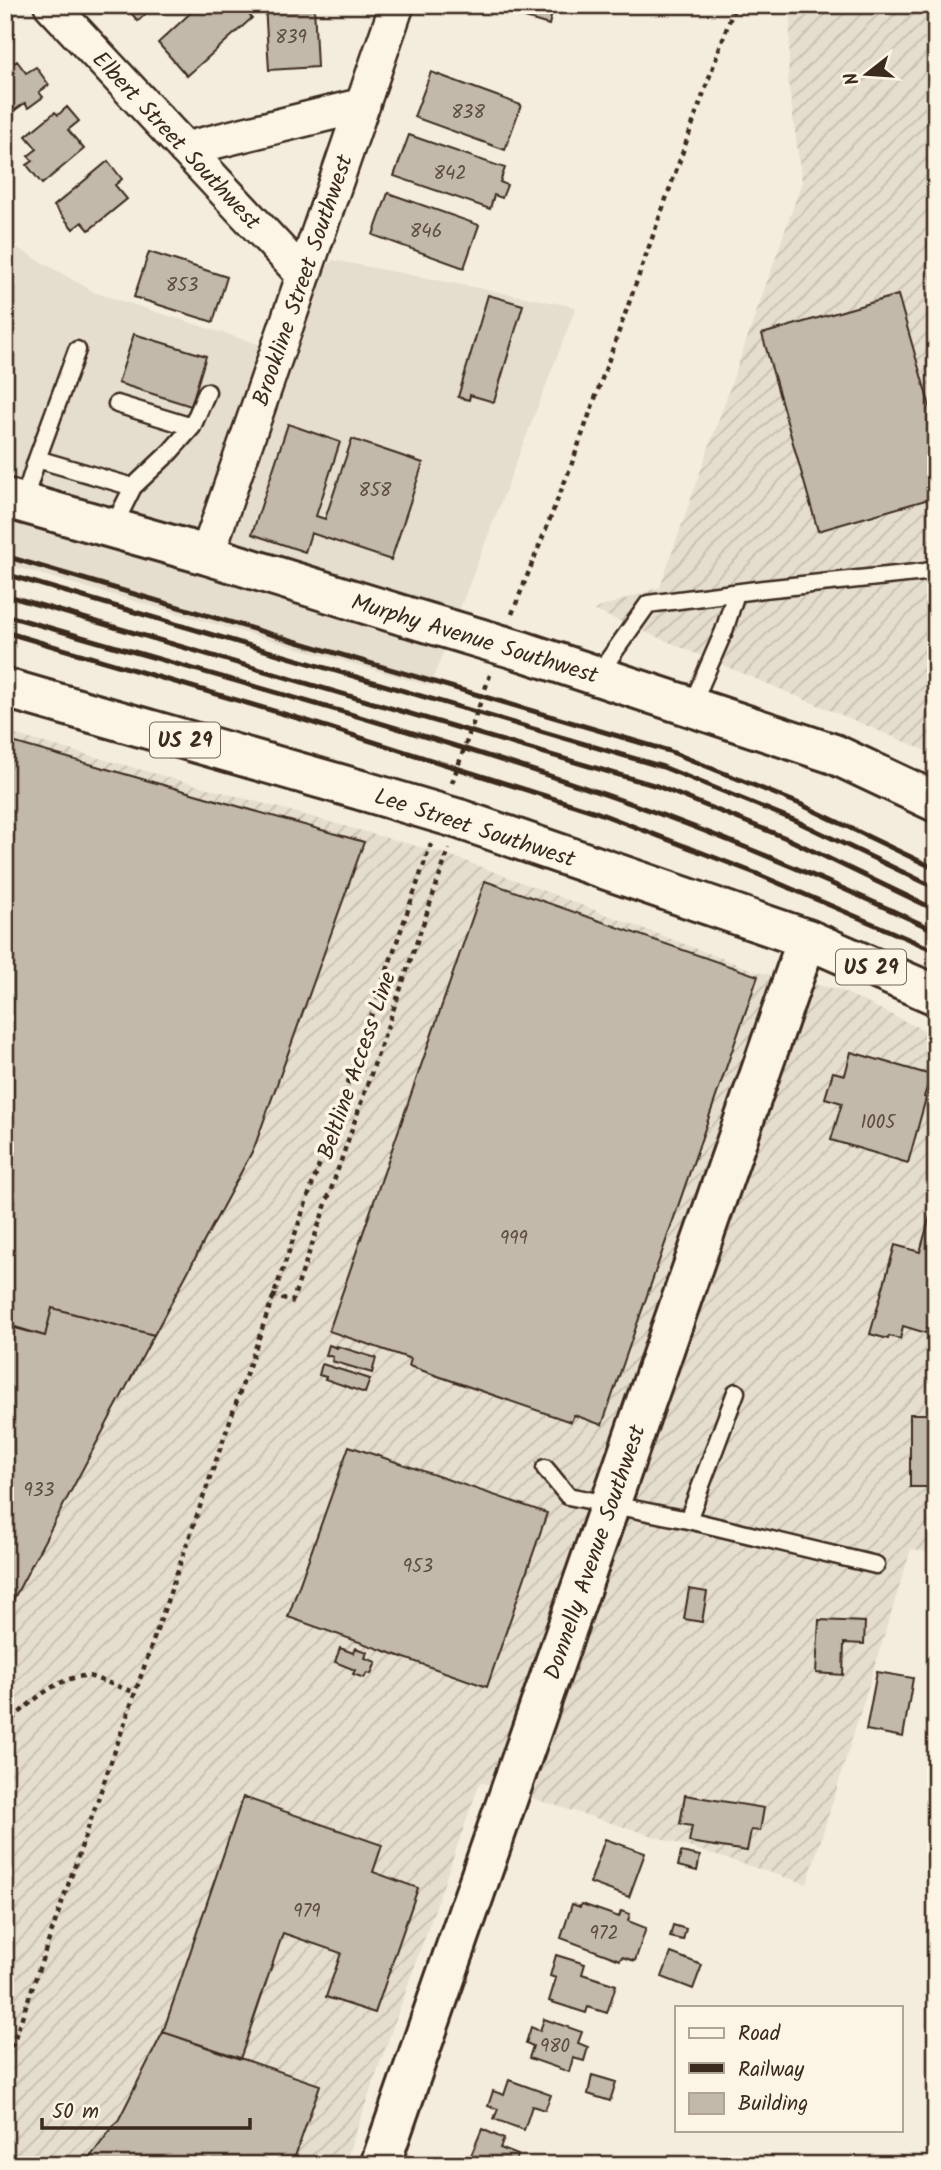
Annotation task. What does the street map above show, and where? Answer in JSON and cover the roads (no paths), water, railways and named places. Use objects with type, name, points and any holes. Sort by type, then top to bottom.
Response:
[{"type":"street","name":"Elbert Street Southwest","points":[[51,5],[303,275]]},
{"type":"street","name":"Brookline Street Southwest","points":[[207,555],[397,5]]},
{"type":"street","points":[[185,149],[363,105]]},
{"type":"street","name":"Murphy Avenue Southwest","points":[[14,501],[207,555],[508,646],[834,754],[936,802]]},
{"type":"street","name":"Lee Street Southwest","points":[[5,688],[447,816],[807,939],[936,995]]},
{"type":"street","name":"Donnelly Avenue Southwest","points":[[380,2165],[807,939]]},
{"type":"lane","points":[[14,501],[37,459],[77,351]]},
{"type":"lane","points":[[112,528],[133,487],[192,427],[207,392]]},
{"type":"lane","points":[[117,404],[192,427]]},
{"type":"lane","points":[[37,459],[133,487]]},
{"type":"lane","points":[[597,676],[648,604],[925,572],[936,568]]},
{"type":"lane","points":[[691,706],[724,631],[736,593]]},
{"type":"lane","points":[[688,1520],[736,1392]]},
{"type":"lane","points":[[545,1468],[568,1496],[688,1520],[876,1565]]},
{"type":"railway","points":[[5,556],[669,751],[800,804],[936,869]]},
{"type":"railway","points":[[5,574],[663,767],[794,820],[936,888]]},
{"type":"railway","points":[[5,595],[657,786],[786,838],[936,910]]},
{"type":"railway","points":[[5,615],[368,719],[583,787],[761,854],[936,931]]},
{"type":"railway","points":[[5,632],[301,719],[596,812],[755,873],[936,951]]}]
